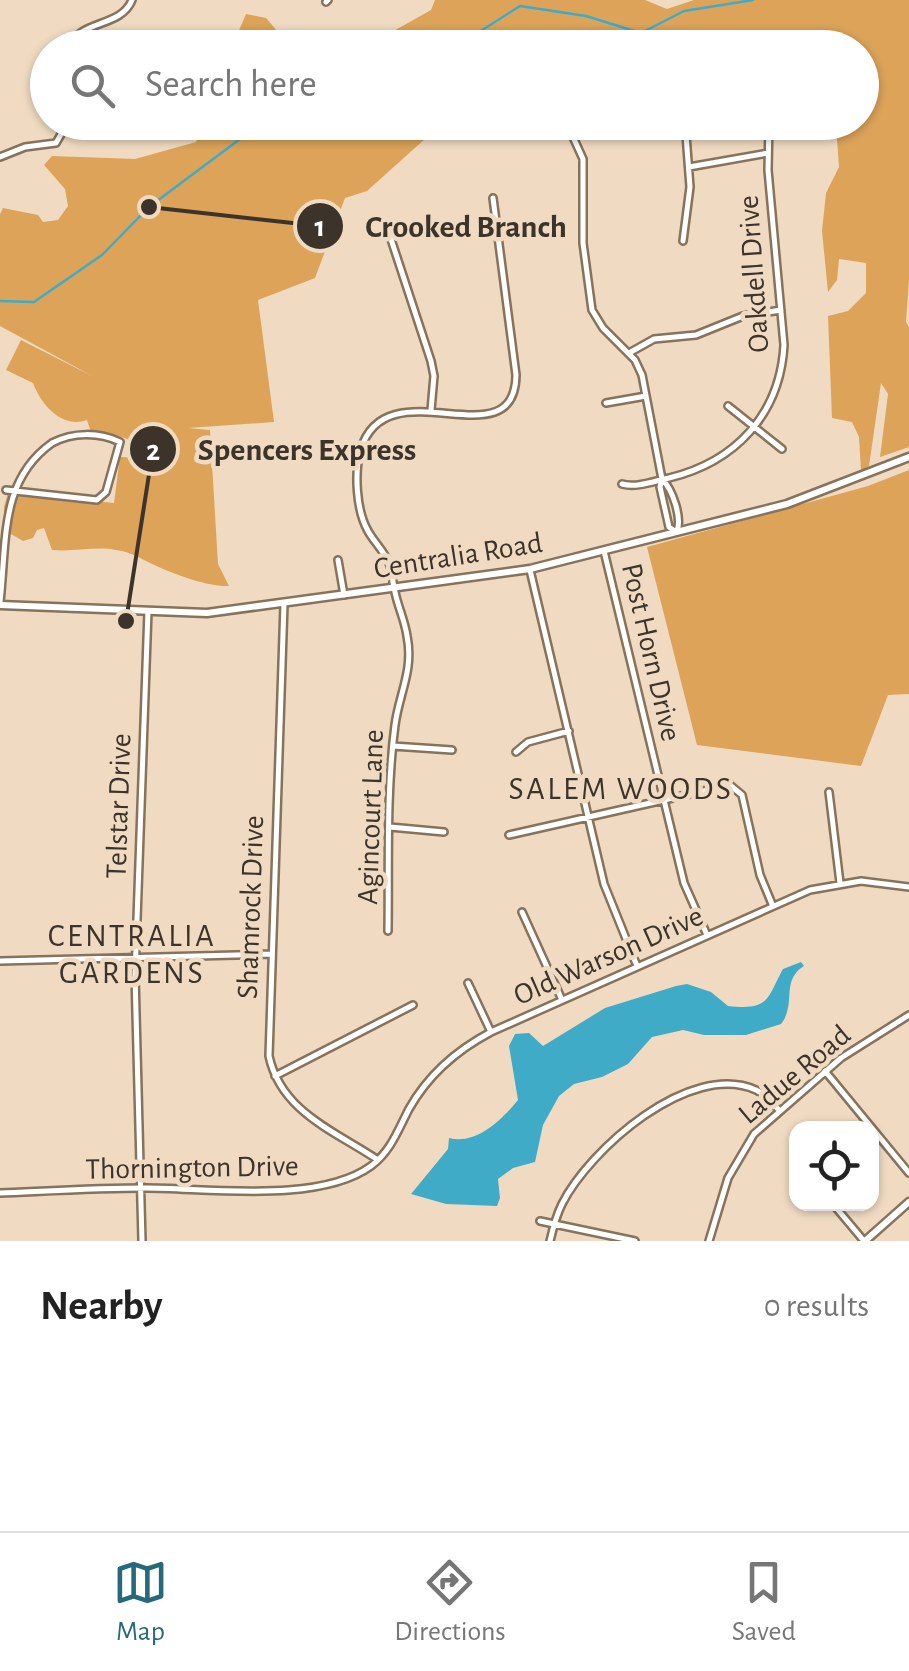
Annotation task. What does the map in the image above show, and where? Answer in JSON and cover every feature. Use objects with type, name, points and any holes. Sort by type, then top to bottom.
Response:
[{"type":"main road","name":"Centralia Road","points":[[0,604],[207,613],[530,569],[801,500],[909,457]]},
{"type":"main road","points":[[865,1241],[909,1202]]},
{"type":"street","points":[[83,30],[126,11],[132,0]]},
{"type":"street","points":[[0,156],[58,140]]},
{"type":"street","points":[[574,140],[583,159],[583,243],[592,310],[629,353],[642,375],[662,479],[680,524],[677,533]]},
{"type":"street","points":[[684,241],[690,166],[687,140]]},
{"type":"street","name":"Oakdell Drive","points":[[622,484],[634,486],[714,462],[755,428],[768,408],[782,371],[784,345],[768,140]]},
{"type":"street","points":[[690,166],[768,153]]},
{"type":"street","name":"Agincourt Lane","points":[[388,931],[395,725],[410,659],[388,559],[363,520],[358,479],[360,453],[370,431],[382,420],[409,410],[488,416],[502,409],[514,392],[516,376],[492,198]]},
{"type":"street","points":[[388,230],[431,360],[434,376],[430,410]]},
{"type":"street","points":[[629,353],[654,339],[696,335],[743,316],[781,310]]},
{"type":"street","points":[[606,402],[646,396]]},
{"type":"street","points":[[728,406],[782,449]]},
{"type":"street","points":[[0,604],[2,502],[6,490],[20,466],[59,440],[87,434],[120,442],[106,492],[97,500],[6,490]]},
{"type":"street","name":"Post Horn Drive","points":[[604,551],[684,883],[707,935]]},
{"type":"street","points":[[338,560],[344,595]]},
{"type":"street","points":[[530,569],[609,902],[638,966]]},
{"type":"street","name":"Shamrock Drive","points":[[274,1076],[268,1045],[284,604]]},
{"type":"street","name":"Telstar Drive","points":[[142,1241],[136,957],[148,612]]},
{"type":"street","points":[[516,752],[528,742],[569,731]]},
{"type":"street","points":[[394,746],[452,750]]},
{"type":"street","points":[[509,835],[663,797],[725,784],[734,786],[742,795],[760,875],[772,905]]},
{"type":"street","points":[[828,792],[840,883]]},
{"type":"street","points":[[390,826],[444,832]]},
{"type":"street","name":"Old Warson Drive","points":[[378,1160],[436,1072],[466,1046],[492,1032],[810,890],[840,883],[873,882],[909,887]]},
{"type":"street","points":[[522,912],[562,1000]]},
{"type":"street","points":[[0,961],[271,954]]},
{"type":"street","points":[[468,983],[492,1032]]},
{"type":"street","points":[[378,1160],[298,1109],[274,1076],[413,1005]]},
{"type":"street","name":"Ladue Road","points":[[709,1241],[722,1193],[754,1134],[853,1048],[909,1016]]},
{"type":"street","points":[[825,1071],[909,1173]]},
{"type":"street","points":[[550,1241],[564,1200],[594,1159],[630,1124],[663,1104],[693,1092],[736,1086],[760,1092],[779,1110]]},
{"type":"street","name":"Thornington Drive","points":[[0,1193],[316,1188],[350,1178],[378,1160]]},
{"type":"street","points":[[839,1211],[865,1241]]},
{"type":"street","points":[[540,1221],[630,1241]]},
{"type":"shaded area","points":[[435,0],[645,0],[667,9],[694,0],[909,0],[909,447],[880,457],[888,394],[881,383],[869,466],[861,471],[859,437],[852,422],[832,418],[828,316],[848,311],[866,293],[866,263],[839,259],[837,280],[828,292],[822,231],[826,193],[839,167],[837,140],[879,140],[879,30],[395,30],[431,10]]},
{"type":"shaded area","points":[[246,14],[266,18],[276,30],[239,30]]},
{"type":"shaded area","points":[[424,140],[367,191],[345,198],[315,278],[258,300],[274,422],[188,428],[210,430],[218,564],[229,586],[185,577],[122,551],[52,550],[44,528],[23,541],[4,530],[8,493],[114,503],[120,457],[140,458],[142,445],[91,432],[87,420],[61,418],[41,399],[33,383],[6,370],[21,340],[94,377],[0,326],[0,214],[3,208],[38,215],[43,222],[58,220],[68,206],[65,189],[44,165],[52,156],[135,159],[196,142]]},
{"type":"shaded area","points":[[909,470],[909,694],[888,695],[861,766],[697,745],[647,547],[868,486]]},
{"type":"water","points":[[801,962],[804,966],[790,986],[788,1009],[781,1024],[746,1035],[704,1035],[683,1030],[652,1037],[628,1064],[602,1077],[574,1084],[559,1096],[543,1125],[535,1162],[513,1168],[498,1179],[497,1206],[446,1204],[411,1194],[448,1149],[449,1138],[478,1135],[518,1100],[509,1046],[515,1034],[529,1033],[543,1046],[605,1008],[687,984],[711,992],[728,1006],[760,1004],[770,995],[783,969]]},
{"type":"waterway","points":[[647,30],[684,11],[753,0]]},
{"type":"waterway","points":[[482,30],[520,6],[586,16],[631,30]]},
{"type":"waterway","points":[[0,301],[34,302],[102,255],[149,207],[239,140]]},
{"type":"place","name":"Crooked Branch","points":[[149,207]]},
{"type":"place","name":"Spencers Express","points":[[126,621]]},
{"type":"district","name":"SALEM WOODS","points":[[621,788]]},
{"type":"district","name":"CENTRALIA GARDENS","points":[[132,954]]}]
